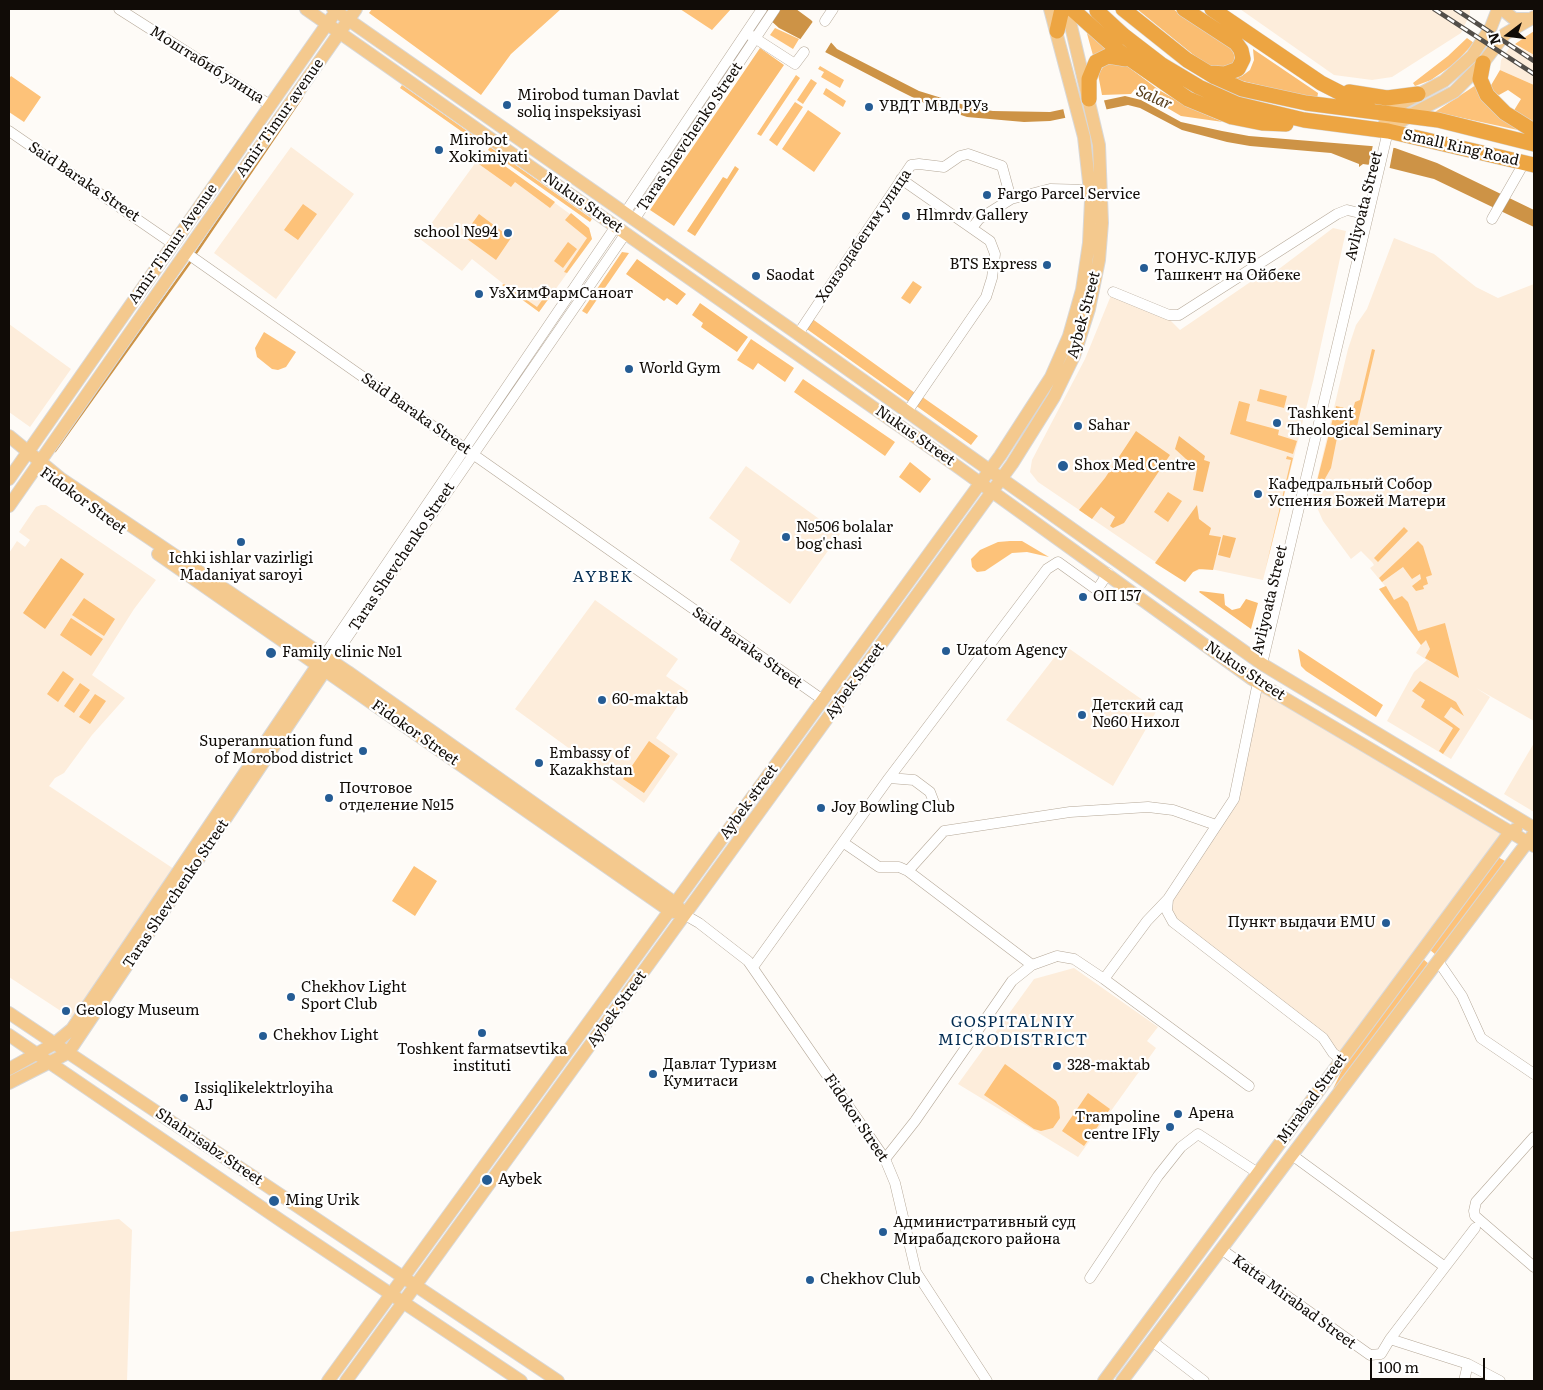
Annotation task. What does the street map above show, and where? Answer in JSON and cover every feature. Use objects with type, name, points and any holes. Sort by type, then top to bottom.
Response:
[{"type":"highway","points":[[1064,30],[1070,9],[1106,41],[1141,68],[1188,99],[1232,117],[1262,123],[1357,127]]},
{"type":"highway","points":[[1123,9],[1170,48],[1204,71],[1242,89],[1306,103],[1410,115],[1534,144]]},
{"type":"highway","points":[[1184,9],[1236,43],[1242,53],[1241,65],[1235,71],[1222,74],[1204,71]]},
{"type":"highway","points":[[1212,9],[1321,83],[1383,112]]},
{"type":"highway","name":"Small Ring Road","points":[[1097,11],[1141,50],[1193,84],[1237,104],[1304,120],[1385,131],[1529,164]]},
{"type":"highway","points":[[1082,101],[1091,71],[1101,58],[1116,56],[1141,68]]},
{"type":"highway","points":[[1483,63],[1480,79],[1487,95],[1505,113],[1534,131]]},
{"type":"highway","points":[[1321,83],[1376,97],[1398,98],[1418,94]]},
{"type":"highway","points":[[1304,120],[1312,112],[1311,107],[1306,103]]},
{"type":"main road","name":"Nukus Street","points":[[306,9],[621,229],[1255,680],[1510,832],[1531,834]]},
{"type":"main road","name":"Amir Timur Avenue","points":[[9,479],[328,24],[336,9]]},
{"type":"main road","name":"Nukus Street","points":[[336,9],[348,20],[798,334],[1259,662],[1531,834]]},
{"type":"main road","points":[[340,32],[356,9]]},
{"type":"main road","name":"Aybek Street","points":[[822,700],[989,471],[1043,391],[1069,336],[1079,306],[1088,259],[1091,190],[1088,159],[1080,119],[1082,101],[1064,30],[1050,9]]},
{"type":"main road","points":[[1498,9],[1491,27],[1472,56],[1448,78],[1383,112],[1385,131],[1410,115],[1447,97],[1483,63],[1505,34],[1532,17]]},
{"type":"main road","points":[[1502,9],[1514,19],[1532,17]]},
{"type":"main road","name":"Amir Timur avenue","points":[[185,252],[340,32]]},
{"type":"main road","name":"Aybek Street","points":[[346,1381],[1002,479],[1058,390],[1074,356],[1089,309],[1099,260],[1103,212],[1100,153],[1093,116],[1082,101]]},
{"type":"main road","points":[[270,105],[282,114]]},
{"type":"main road","name":"Taras Shevchenko Street","points":[[621,229],[630,216]]},
{"type":"main road","name":"Said Baraka Street","points":[[173,244],[185,252]]},
{"type":"main road","name":"Amir Timur Avenue","points":[[9,506],[185,252]]},
{"type":"main road","points":[[9,426],[31,447]]},
{"type":"main road","points":[[9,436],[31,447]]},
{"type":"main road","name":"Fidokor Street","points":[[31,447],[38,465],[685,915]]},
{"type":"main road","name":"Avliyoata Street","points":[[1255,680],[1259,662]]},
{"type":"main road","name":"Taras Shevchenko Street","points":[[9,1069],[54,1044],[72,1029],[324,663]]},
{"type":"main road","name":"Taras Shevchenko Street","points":[[9,1082],[68,1053],[324,663]]},
{"type":"main road","name":"Aybek street","points":[[672,907],[822,700]]},
{"type":"main road","name":"Mirabad Street","points":[[1104,1381],[1510,832]]},
{"type":"main road","name":"Mirabad Street","points":[[1122,1381],[1438,962],[1531,834]]},
{"type":"main road","name":"Aybek Street","points":[[328,1381],[672,907]]},
{"type":"main road","name":"Shahrisabz Street","points":[[9,1013],[558,1381]]},
{"type":"main road","name":"Taras Shevchenko Street","points":[[9,1069],[18,1056],[13,1038]]},
{"type":"main road","name":"Shahrisabz Street","points":[[13,1038],[521,1381]]},
{"type":"main road","points":[[1294,1124],[1304,1126],[1307,1135]]},
{"type":"main road","points":[[1127,1350],[1130,1358],[1138,1359]]},
{"type":"street","name":"Моштабиб улица","points":[[119,9],[270,105]]},
{"type":"street","name":"Taras Shevchenko Street","points":[[630,216],[762,9]]},
{"type":"street","name":"Taras Shevchenko Street","points":[[630,216],[775,9]]},
{"type":"street","points":[[825,21],[832,9]]},
{"type":"street","points":[[748,29],[795,64],[804,52]]},
{"type":"street","name":"Said Baraka Street","points":[[9,130],[173,244]]},
{"type":"street","name":"Avliyoata Street","points":[[1259,662],[1385,131]]},
{"type":"street","name":"Хонзодабегим улица","points":[[798,334],[913,164],[944,167],[960,156],[968,154],[1002,166],[1011,199]]},
{"type":"street","points":[[1494,215],[1506,194],[1529,164]]},
{"type":"street","points":[[902,179],[990,241],[994,249],[994,268],[990,289],[907,412]]},
{"type":"street","points":[[972,228],[979,219],[1011,199],[1050,189],[1091,190]]},
{"type":"street","points":[[1113,292],[1169,315],[1179,315],[1337,214],[1348,210],[1365,215]]},
{"type":"street","name":"Taras Shevchenko Street","points":[[324,663],[621,229]]},
{"type":"street","name":"Said Baraka Street","points":[[185,252],[822,700]]},
{"type":"street","points":[[753,968],[890,778],[1047,568],[1058,562],[1096,590],[1108,574]]},
{"type":"street","name":"Avliyoata Street","points":[[1104,979],[1150,918],[1168,899],[1216,825],[1228,792],[1255,680]]},
{"type":"street","points":[[890,778],[914,780],[930,792],[935,805]]},
{"type":"street","points":[[908,871],[944,831],[1070,812],[1148,807],[1173,810],[1216,825]]},
{"type":"street","points":[[844,843],[879,867],[898,867],[908,871],[1032,965]]},
{"type":"street","points":[[1168,899],[1167,911],[1172,922]]},
{"type":"street","name":"Fidokor Street","points":[[685,915],[700,923],[748,961],[885,1159],[895,1183],[916,1272],[987,1381]]},
{"type":"street","points":[[1150,918],[1162,916],[1172,922],[1323,1038],[1333,1053],[1342,1060]]},
{"type":"street","points":[[885,1159],[915,1121],[1007,988],[1032,965],[1052,957],[1063,956],[1074,959],[1249,1086]]},
{"type":"street","points":[[1438,962],[1462,996],[1482,1038],[1534,1074]]},
{"type":"street","points":[[1090,1278],[1158,1176],[1181,1147],[1198,1134],[1258,1173]]},
{"type":"street","points":[[1534,1137],[1476,1202],[1475,1216],[1534,1267]]},
{"type":"street","points":[[1292,1155],[1444,1267]]},
{"type":"street","points":[[1475,1228],[1390,1338],[1468,1364],[1500,1381]]},
{"type":"street","name":"Katta Mirabad Street","points":[[1221,1249],[1367,1353],[1374,1356],[1381,1354],[1390,1338]]},
{"type":"street","points":[[1152,1341],[1204,1381]]},
{"type":"street","points":[[1464,1381],[1468,1364]]},
{"type":"shaded area","points":[[372,9],[561,9],[511,54],[481,95],[369,13]]},
{"type":"shaded area","points":[[680,9],[731,9],[712,30]]},
{"type":"shaded area","name":"Salar","points":[[758,9],[796,9],[811,20],[837,49],[919,91],[974,108],[993,111],[1050,112],[1125,96],[1141,100],[1181,122],[1222,131],[1249,136],[1395,148],[1437,163],[1534,210],[1534,227],[1434,179],[1390,168],[1363,164],[1359,167],[1359,164],[1331,153],[1250,146],[1227,142],[1182,130],[1140,108],[1128,105],[1050,121],[1024,122],[967,117],[922,102],[896,89],[779,28]]},
{"type":"shaded area","points":[[1137,9],[1173,9],[1233,50],[1236,64],[1226,70],[1206,65]]},
{"type":"shaded area","points":[[1240,9],[1470,9],[1470,14],[1461,33],[1392,77],[1372,80],[1334,75]]},
{"type":"shaded area","points":[[775,28],[799,39],[793,49],[770,35]]},
{"type":"shaded area","points":[[1086,30],[1105,49],[1094,59]]},
{"type":"shaded area","points":[[1534,31],[1534,55],[1515,44]]},
{"type":"shaded area","points":[[1467,38],[1474,43],[1454,64],[1431,80],[1415,86],[1413,83],[1448,56]]},
{"type":"shaded area","points":[[1512,44],[1534,55],[1534,85],[1500,70],[1501,60]]},
{"type":"shaded area","points":[[760,48],[784,65],[674,226],[650,210]]},
{"type":"shaded area","points":[[1253,49],[1318,93],[1317,99],[1234,79],[1250,70],[1254,60]]},
{"type":"shaded area","points":[[1107,62],[1123,63],[1159,90],[1188,107],[1223,122],[1181,116],[1135,89],[1131,94],[1102,95],[1098,74]]},
{"type":"shaded area","points":[[820,66],[844,80],[840,88],[821,77],[824,72],[818,69]]},
{"type":"shaded area","points":[[1500,70],[1534,85],[1534,123],[1513,112],[1521,99],[1508,90],[1499,95],[1494,93],[1490,87]]},
{"type":"shaded area","points":[[796,75],[800,78],[761,136],[757,134]]},
{"type":"shaded area","points":[[11,76],[41,97],[24,122],[9,112],[9,79]]},
{"type":"shaded area","points":[[811,79],[817,83],[803,104],[797,100]]},
{"type":"shaded area","points":[[402,85],[480,140],[478,143],[400,88]]},
{"type":"shaded area","points":[[1476,85],[1527,132],[1435,112]]},
{"type":"shaded area","points":[[826,88],[846,101],[843,107],[823,94]]},
{"type":"shaded area","points":[[795,102],[803,107],[777,146],[769,140]]},
{"type":"shaded area","points":[[808,110],[841,133],[814,172],[782,149]]},
{"type":"shaded area","points":[[291,147],[354,194],[276,299],[214,253]]},
{"type":"shaded area","points":[[490,147],[592,219],[590,222],[488,150]]},
{"type":"shaded area","name":"school №94","points":[[484,151],[589,228],[592,239],[539,312],[472,259],[462,271],[420,239]]},
{"type":"shaded area","points":[[484,151],[555,202],[550,208],[515,182],[511,187],[476,162]]},
{"type":"shaded area","points":[[735,166],[739,169],[695,236],[687,231],[723,177],[727,179]]},
{"type":"shaded area","points":[[303,204],[317,214],[298,240],[284,230]]},
{"type":"shaded area","points":[[571,213],[589,228],[592,239],[567,273],[564,272],[587,238],[565,220]]},
{"type":"shaded area","points":[[479,214],[511,238],[496,260],[463,236]]},
{"type":"shaded area","points":[[1333,228],[1346,231],[1313,381],[1263,580],[1206,568],[1193,572],[1185,582],[1038,482],[1030,472],[1032,460],[1085,359],[1112,293],[1164,314],[1180,330],[1265,272],[1271,275]]},
{"type":"shaded area","points":[[1394,238],[1434,254],[1476,287],[1498,298],[1534,284],[1534,721],[1476,688],[1490,697],[1451,759],[1387,721],[1414,672],[1427,660],[1416,653],[1421,645],[1379,589],[1385,586],[1370,568],[1374,565],[1372,562],[1361,551],[1351,559],[1323,521],[1316,505],[1311,504],[1348,349],[1356,325],[1367,309]]},
{"type":"shaded area","points":[[568,242],[577,249],[563,268],[554,261]]},
{"type":"shaded area","points":[[622,252],[629,253],[587,314],[582,311]]},
{"type":"shaded area","points":[[637,259],[686,294],[677,305],[667,298],[664,301],[626,274]]},
{"type":"shaded area","points":[[913,281],[922,287],[910,304],[901,298]]},
{"type":"shaded area","points":[[504,284],[537,307],[551,288],[555,290],[539,312],[502,285]]},
{"type":"shaded area","points":[[700,303],[748,337],[737,352],[701,327],[703,323],[692,315]]},
{"type":"shaded area","points":[[811,318],[915,393],[909,402],[804,327]]},
{"type":"shaded area","points":[[9,324],[71,369],[30,427],[9,412]]},
{"type":"shaded area","points":[[264,332],[296,352],[286,367],[278,370],[272,369],[257,357],[255,348]]},
{"type":"shaded area","points":[[751,339],[794,368],[785,382],[758,363],[753,370],[737,360]]},
{"type":"shaded area","points":[[1372,349],[1375,350],[1355,435],[1347,433],[1355,402],[1360,400]]},
{"type":"shaded area","points":[[803,379],[895,442],[885,456],[794,392]]},
{"type":"shaded area","points":[[1260,389],[1287,396],[1284,408],[1257,401]]},
{"type":"shaded area","points":[[921,396],[978,436],[971,445],[915,405]]},
{"type":"shaded area","points":[[1239,401],[1250,404],[1246,421],[1279,430],[1278,435],[1297,441],[1293,454],[1230,434]]},
{"type":"shaded area","points":[[1336,406],[1349,409],[1343,436],[1337,438],[1331,468],[1317,493],[1314,493]]},
{"type":"shaded area","points":[[1136,431],[1170,455],[1124,523],[1113,528],[1110,526],[1115,517],[1101,507],[1092,519],[1079,510],[1105,478]]},
{"type":"shaded area","points":[[1179,436],[1205,456],[1204,460],[1210,462],[1203,492],[1193,490],[1197,469],[1175,449]]},
{"type":"shaded area","points":[[1287,456],[1293,458],[1265,571],[1291,460],[1286,459]]},
{"type":"shaded area","points":[[910,462],[931,479],[920,493],[899,477]]},
{"type":"shaded area","name":"№506 bolalar bog'chasi","points":[[746,466],[840,534],[790,604],[730,560],[740,541],[709,518]]},
{"type":"shaded area","points":[[1168,492],[1182,501],[1168,522],[1154,512]]},
{"type":"shaded area","points":[[46,505],[156,580],[134,609],[92,675],[125,698],[92,735],[64,773],[55,778],[49,786],[174,869],[73,1019],[9,977],[9,553],[17,541],[25,547],[30,540],[19,532],[36,507]]},
{"type":"shaded area","points":[[1197,505],[1199,519],[1211,528],[1209,535],[1221,537],[1213,570],[1199,569],[1193,572],[1185,582],[1155,563]]},
{"type":"shaded area","points":[[1404,527],[1408,531],[1378,562],[1374,558]]},
{"type":"shaded area","points":[[1223,535],[1236,538],[1230,558],[1218,555]]},
{"type":"shaded area","points":[[1022,541],[1049,557],[1027,552],[1012,553],[985,571],[977,572],[972,567],[971,559],[980,550],[998,542]]},
{"type":"shaded area","points":[[1418,541],[1423,546],[1432,575],[1426,577],[1428,584],[1423,586],[1424,589],[1416,591],[1412,586],[1421,579],[1420,574],[1412,579],[1403,567],[1382,582],[1379,578]]},
{"type":"shaded area","points":[[61,558],[84,574],[45,629],[23,613]]},
{"type":"shaded area","points":[[1386,586],[1394,600],[1402,596],[1408,602],[1418,631],[1445,623],[1459,678],[1425,658],[1430,649],[1426,640],[1421,645],[1379,589]]},
{"type":"shaded area","points":[[1199,592],[1224,594],[1225,605],[1232,610],[1240,608],[1246,599],[1258,603],[1251,629]]},
{"type":"shaded area","points":[[84,598],[115,619],[104,636],[72,615]]},
{"type":"shaded area","name":"60-maktab","points":[[595,600],[678,659],[666,676],[688,691],[656,738],[678,754],[644,803],[515,709]]},
{"type":"shaded area","points":[[71,618],[103,639],[91,656],[60,635]]},
{"type":"shaded area","name":"Детский сад №60 Нихол","points":[[1064,645],[1157,710],[1113,786],[1006,720]]},
{"type":"shaded area","points":[[1298,649],[1383,705],[1376,717],[1306,671],[1301,666]]},
{"type":"shaded area","points":[[63,671],[74,679],[58,702],[47,694]]},
{"type":"shaded area","points":[[1420,681],[1456,702],[1464,716],[1451,707],[1444,717],[1460,729],[1443,754],[1439,751],[1453,728],[1421,707],[1425,700],[1412,691]]},
{"type":"shaded area","points":[[1258,682],[1510,832],[1342,1060],[1329,1044],[1173,922],[1167,905],[1226,813]]},
{"type":"shaded area","points":[[80,683],[90,690],[74,713],[64,706]]},
{"type":"shaded area","points":[[95,694],[106,701],[90,724],[79,717]]},
{"type":"shaded area","points":[[649,741],[670,756],[644,793],[623,779]]},
{"type":"shaded area","points":[[1534,743],[1534,812],[1504,794]]},
{"type":"shaded area","points":[[1498,857],[1505,861],[1436,955],[1430,950]]},
{"type":"shaded area","points":[[414,866],[437,881],[415,916],[392,901]]},
{"type":"shaded area","points":[[1423,959],[1429,964],[1349,1073],[1333,1089],[1343,1068]]},
{"type":"shaded area","name":"328-maktab","points":[[1074,968],[1158,1027],[1147,1041],[1156,1048],[1078,1157],[958,1084],[1034,979]]},
{"type":"shaded area","points":[[1005,1064],[1056,1101],[1059,1107],[1060,1118],[1053,1128],[1041,1131],[1034,1129],[984,1095]]},
{"type":"shaded area","points":[[1088,1093],[1110,1109],[1084,1146],[1062,1131]]},
{"type":"shaded area","points":[[119,1219],[132,1230],[127,1381],[9,1381],[9,1232]]},
{"type":"pier","points":[[814,20],[832,41],[824,54],[799,41]]},
{"type":"pier","points":[[1103,97],[1107,111],[1066,121],[1063,108]]},
{"type":"pier","points":[[1373,145],[1394,145],[1389,171],[1368,168]]},
{"type":"waterway","points":[[194,256],[302,97]]},
{"type":"waterway","points":[[55,451],[191,261]]},
{"type":"railway","points":[[1434,9],[1534,74]]},
{"type":"railway","points":[[1455,9],[1534,61]]},
{"type":"place","name":"Mirobod tuman Davlat soliq inspeksiyasi","points":[[507,105]]},
{"type":"place","name":"УВДТ МВД РУз","points":[[869,107]]},
{"type":"place","name":"Mirobot Xokimiyati","points":[[439,150]]},
{"type":"place","name":"Fargo Parcel Service","points":[[987,195]]},
{"type":"place","name":"Hlmrdv Gallery","points":[[906,216]]},
{"type":"place","name":"school №94","points":[[508,233]]},
{"type":"place","name":"BTS Express","points":[[1047,265]]},
{"type":"place","name":"ТОНУС-КЛУБ Ташкент на Ойбеке","points":[[1144,268]]},
{"type":"place","name":"Saodat","points":[[756,276]]},
{"type":"place","name":"УзХимФармСаноат","points":[[479,294]]},
{"type":"place","name":"World Gym","points":[[629,369]]},
{"type":"place","name":"Tashkent Theological Seminary","points":[[1277,423]]},
{"type":"place","name":"Sahar","points":[[1078,426]]},
{"type":"place","name":"Shox Med Centre","points":[[1063,466]]},
{"type":"place","name":"Кафедральный Собор Успения Божeй Матери","points":[[1258,494]]},
{"type":"place","name":"№506 bolalar bog'chasi","points":[[786,537]]},
{"type":"place","name":"Ichki ishlar vazirligi Madaniyat saroyi","points":[[241,542]]},
{"type":"place","name":"ОП 157","points":[[1083,597]]},
{"type":"place","name":"Uzatom Agency","points":[[946,651]]},
{"type":"place","name":"Family clinic №1","points":[[271,653]]},
{"type":"place","name":"60-maktab","points":[[602,700]]},
{"type":"place","name":"Детский сад №60 Нихол","points":[[1082,715]]},
{"type":"place","name":"Superannuation fund of Morobod district","points":[[363,751]]},
{"type":"place","name":"Embassy of Kazakhstan","points":[[539,763]]},
{"type":"place","name":"Почтовое отделение №15","points":[[329,798]]},
{"type":"place","name":"Joy Bowling Club","points":[[821,808]]},
{"type":"place","name":"Пункт выдачи EMU","points":[[1386,923]]},
{"type":"place","name":"Chekhov Light Sport Club","points":[[291,997]]},
{"type":"place","name":"Geology Museum","points":[[66,1011]]},
{"type":"place","name":"Toshkent farmatsevtika instituti","points":[[482,1033]]},
{"type":"place","name":"Chekhov Light","points":[[263,1036]]},
{"type":"place","name":"328-maktab","points":[[1057,1066]]},
{"type":"place","name":"Давлат Туризм Кумитаси","points":[[653,1074]]},
{"type":"place","name":"Issiqlikelektrloyiha AJ","points":[[184,1098]]},
{"type":"place","name":"Арена","points":[[1178,1114]]},
{"type":"place","name":"Trampoline centre IFly","points":[[1170,1127]]},
{"type":"place","name":"Aybek","points":[[487,1180]]},
{"type":"place","name":"Ming Urik","points":[[274,1201]]},
{"type":"place","name":"Административный суд Мирабадского района","points":[[883,1232]]},
{"type":"place","name":"Chekhov Club","points":[[810,1280]]},
{"type":"district","name":"АYBEK","points":[[603,577]]},
{"type":"district","name":"GOSPITALNIY MICRODISTRICT","points":[[1013,1031]]}]
